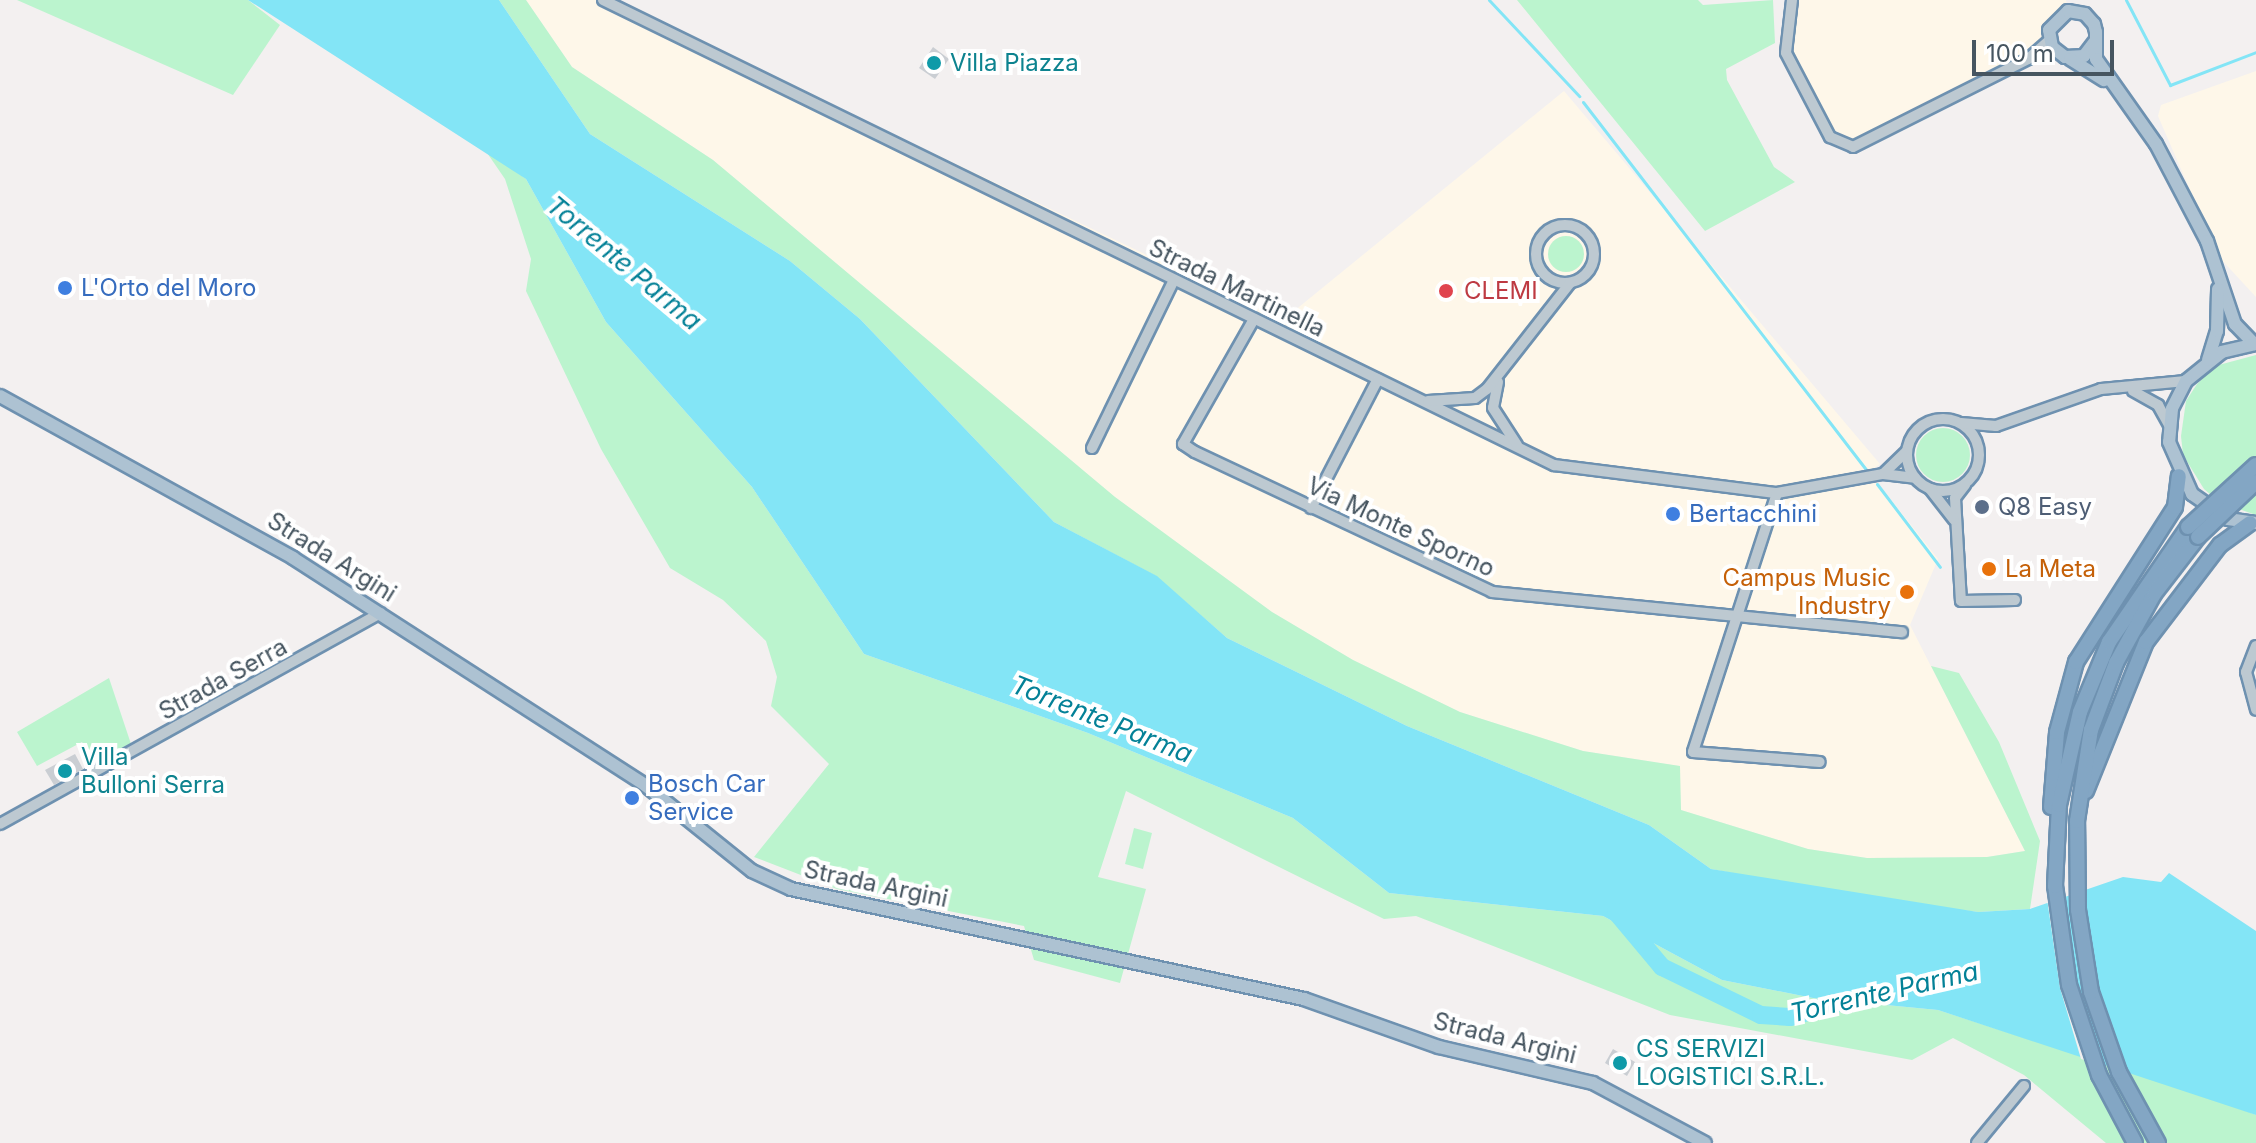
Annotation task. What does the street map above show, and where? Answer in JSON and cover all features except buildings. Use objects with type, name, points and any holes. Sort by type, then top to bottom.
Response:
[{"type":"highway","points":[[2055,860],[2063,778],[2093,677],[2142,587],[2256,465]]},
{"type":"highway","points":[[2135,1143],[2078,1020],[2055,886],[2052,769],[2076,662],[2175,507],[2179,476]]},
{"type":"highway","points":[[2157,1142],[2098,1015],[2076,885],[2081,775],[2111,676],[2154,594],[2193,532],[2256,482]]},
{"type":"highway","points":[[2076,867],[2088,782],[2146,642],[2218,547],[2253,523]]},
{"type":"main road","points":[[2082,0],[2096,40],[2096,59],[2156,144],[2217,269],[2235,324],[2255,344],[2208,360],[2186,381],[2169,425],[2179,476],[2208,508],[2253,523]]},
{"type":"main road","points":[[2090,18],[2074,5],[2054,19],[2049,41],[2065,57],[2120,95]]},
{"type":"main road","points":[[2065,57],[2084,56],[2096,40]]},
{"type":"main road","points":[[2208,360],[2217,331],[2217,269]]},
{"type":"main road","name":"Strada Argini","points":[[0,396],[195,500],[380,613],[645,785],[752,871],[791,889],[1304,999],[1439,1047],[1593,1083],[1705,1143]]},
{"type":"street","name":"Strada Martinella","points":[[603,0],[1554,465],[1777,493],[1883,474],[1915,478]]},
{"type":"street","points":[[1792,0],[1786,53],[1839,145],[1867,145],[2028,59],[2049,41]]},
{"type":"street","points":[[2028,59],[2065,57]]},
{"type":"street","points":[[1425,401],[1475,398],[1501,376],[1556,302],[1570,283],[1587,273],[1594,255],[1589,239],[1571,225],[1553,227],[1537,244],[1537,262],[1548,278],[1556,302]]},
{"type":"street","points":[[1548,278],[1570,283]]},
{"type":"street","points":[[1092,448],[1174,280]]},
{"type":"street","name":"Via Monte Sporno","points":[[1254,319],[1183,444],[1311,508],[1492,592],[1902,632]]},
{"type":"street","points":[[1470,425],[1493,408],[1501,376]]},
{"type":"street","points":[[1311,508],[1378,379]]},
{"type":"street","points":[[1883,474],[1907,451],[1926,423],[1996,426],[2074,396],[2186,381]]},
{"type":"street","points":[[2127,389],[2158,405],[2169,425]]},
{"type":"street","points":[[1470,425],[1475,398]]},
{"type":"street","points":[[1493,408],[1520,449]]},
{"type":"street","points":[[1961,423],[1979,448]]},
{"type":"street","points":[[1996,426],[1979,448],[1977,467],[1955,498],[1961,601],[2015,600]]},
{"type":"street","points":[[1907,451],[1915,478],[1946,503],[1956,526]]},
{"type":"street","points":[[1928,488],[1948,491],[1966,483]]},
{"type":"street","points":[[1777,493],[1693,752],[1820,762]]},
{"type":"street","name":"Strada Serra","points":[[0,824],[380,613]]},
{"type":"street","points":[[2256,646],[2246,672],[2256,710]]},
{"type":"street","points":[[1977,1143],[2024,1086]]},
{"type":"shaded area","points":[[526,0],[613,0],[1283,320],[1564,91],[1880,464],[1869,472],[1938,559],[1910,625],[2025,851],[1987,857],[1867,858],[1808,849],[1681,810],[1679,766],[1583,751],[1460,712],[1353,660],[1272,612],[1115,497],[713,160],[572,67]]},
{"type":"shaded area","points":[[1797,0],[2066,0],[2067,5],[2048,19],[2037,49],[1865,138],[1847,141],[1831,132],[1793,59]]},
{"type":"shaded area","points":[[2256,71],[2256,297],[2219,257],[2158,116],[2161,105]]},
{"type":"green space","points":[[17,0],[248,0],[280,25],[233,95]]},
{"type":"green space","points":[[499,0],[526,0],[572,67],[713,160],[1115,497],[1272,612],[1353,660],[1460,712],[1583,751],[1680,766],[1681,810],[1808,849],[1867,858],[1987,857],[2025,851],[1931,666],[1959,673],[1999,742],[2040,841],[2030,909],[1978,912],[1875,900],[1711,869],[1649,825],[1407,726],[1227,638],[1156,576],[1054,522],[860,319],[790,261],[590,134]]},
{"type":"green space","points":[[1517,0],[1698,0],[1703,5],[1773,0],[1775,43],[1726,69],[1727,80],[1774,167],[1795,182],[1705,231]]},
{"type":"green space","points":[[483,147],[526,179],[606,322],[752,487],[864,654],[1088,733],[1293,818],[1389,893],[1603,916],[1722,980],[1813,998],[1938,1010],[2256,1115],[2256,1143],[2106,1143],[2024,1075],[1953,1038],[1912,1060],[1670,1015],[1416,916],[1384,919],[1126,791],[1098,877],[1146,889],[1120,983],[1034,960],[1024,926],[837,889],[754,857],[829,764],[771,706],[777,677],[766,641],[723,600],[670,568],[601,449],[526,291],[531,259],[505,179]]},
{"type":"green space","points":[[1566,236],[1579,241],[1584,254],[1579,267],[1566,272],[1553,267],[1548,254],[1553,241]]},
{"type":"green space","points":[[2256,355],[2256,515],[2219,502],[2204,489],[2183,455],[2181,436],[2186,401],[2197,384],[2215,366]]},
{"type":"green space","points":[[1943,428],[1962,436],[1970,455],[1962,474],[1943,482],[1924,474],[1916,455],[1924,436]]},
{"type":"green space","points":[[109,678],[132,747],[96,767],[82,742],[37,766],[17,732]]},
{"type":"green space","points":[[1134,828],[1152,833],[1143,869],[1125,864]]},
{"type":"water","points":[[248,0],[499,0],[590,134],[790,261],[860,319],[1054,522],[1157,576],[1227,638],[1407,726],[1649,825],[1711,869],[1978,912],[2030,909],[2123,877],[2161,882],[2169,873],[2256,931],[2256,1115],[1938,1010],[1813,998],[1722,980],[1603,916],[1389,893],[1293,818],[1088,733],[864,654],[752,487],[606,322],[526,179]]},
{"type":"pier","points":[[2063,893],[2075,984],[2101,1065],[2081,1059],[2060,988],[2047,899]]},
{"type":"waterway","points":[[1489,0],[1579,96]]},
{"type":"waterway","points":[[2126,0],[2170,85],[2256,52]]},
{"type":"waterway","points":[[1583,102],[1868,472]]},
{"type":"waterway","points":[[1877,484],[1940,567]]},
{"type":"waterway","name":"Torrente Parma","points":[[1616,912],[1662,967],[1761,1015],[1790,1017],[1869,994]]},
{"type":"place","name":"Villa Piazza","points":[[934,63]]},
{"type":"place","name":"L'Orto del Moro","points":[[65,288]]},
{"type":"place","name":"CLEMI","points":[[1446,291]]},
{"type":"place","name":"Q8 Easy","points":[[1982,507]]},
{"type":"place","name":"Bertacchini","points":[[1673,514]]},
{"type":"place","name":"La Meta","points":[[1989,569]]},
{"type":"place","name":"Campus Music Industry","points":[[1907,592]]},
{"type":"place","name":"Villa Bulloni Serra","points":[[65,771]]},
{"type":"place","name":"Bosch Car Service","points":[[632,798]]},
{"type":"place","name":"CS SERVIZI LOGISTICI S.R.L.","points":[[1620,1063]]}]
